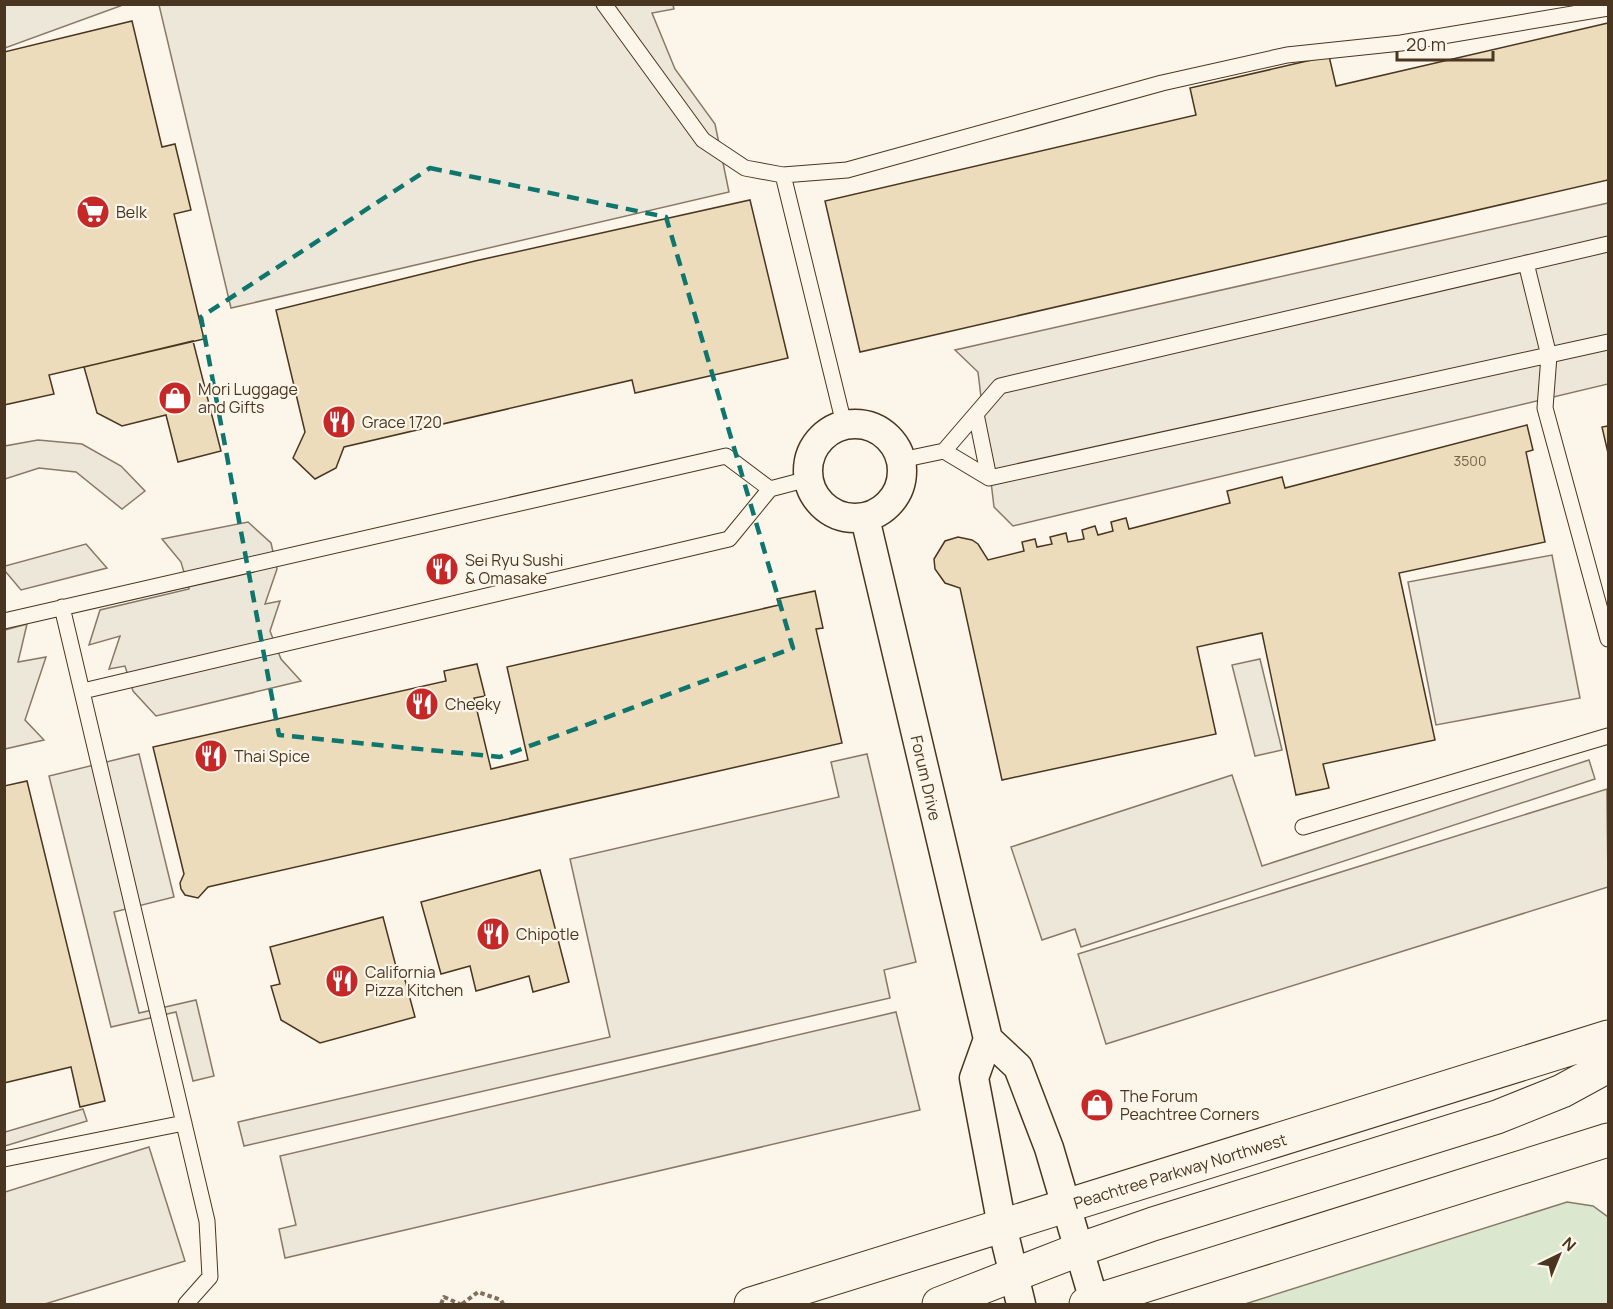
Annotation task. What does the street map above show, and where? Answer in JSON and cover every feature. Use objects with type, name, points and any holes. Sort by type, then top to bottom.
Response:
[{"type":"highway","name":"Peachtree Parkway Northwest","points":[[751,1305],[1608,1037]]},
{"type":"highway","points":[[939,1305],[1018,1290],[1078,1250],[1497,1117],[1562,1091],[1608,1066]]},
{"type":"highway","points":[[1092,1304],[1608,1140]]},
{"type":"street","points":[[858,423],[873,427],[886,435],[901,460],[899,490],[891,502],[879,512],[865,518],[850,518],[823,506],[813,494],[808,479],[811,451],[830,430],[844,424],[858,423]]},
{"type":"street","name":"Forum Drive","points":[[865,518],[988,1039]]},
{"type":"street","points":[[1018,1290],[1002,1226],[974,1078],[988,1039],[1018,1067],[1049,1148],[1067,1206],[1092,1304]]},
{"type":"lane","points":[[604,4],[703,140],[745,168],[783,175],[847,170],[1162,83],[1287,55],[1401,43],[1608,8]]},
{"type":"lane","points":[[783,175],[844,424]]},
{"type":"lane","points":[[901,460],[944,451],[1000,386],[1608,244]]},
{"type":"lane","points":[[1526,263],[1549,356],[1545,408],[1608,639]]},
{"type":"lane","points":[[944,451],[989,478],[1285,411],[1608,342]]},
{"type":"lane","points":[[976,414],[989,478]]},
{"type":"lane","points":[[4,621],[726,456],[770,489]]},
{"type":"lane","points":[[83,692],[729,539],[770,489],[808,479]]},
{"type":"lane","points":[[62,607],[207,1221],[210,1277],[186,1305]]},
{"type":"lane","points":[[1303,827],[1608,736]]},
{"type":"lane","points":[[4,1159],[184,1123]]},
{"type":"path","points":[[441,1305],[444,1297],[461,1305],[478,1292],[501,1300],[503,1305]]},
{"type":"highlighted area","points":[[430,168],[666,217],[793,648],[500,757],[279,735],[201,317]]},
{"type":"green space","points":[[1567,1202],[1593,1206],[1608,1217],[1608,1304],[1245,1304]]},
{"type":"shaded area","points":[[5,4],[123,4],[123,5],[5,48]]},
{"type":"shaded area","points":[[159,5],[673,5],[674,9],[652,13],[675,69],[715,124],[729,192],[231,308]]},
{"type":"shaded area","points":[[1608,203],[1608,384],[1013,526],[994,507],[978,372],[955,350]]},
{"type":"shaded area","points":[[38,440],[82,444],[121,466],[145,491],[122,509],[76,472],[39,468],[5,479],[5,446]]},
{"type":"shaded area","points":[[248,522],[271,543],[277,569],[265,604],[280,601],[270,631],[281,659],[301,681],[156,716],[133,691],[125,666],[109,669],[120,636],[89,645],[100,610],[189,589],[181,562],[162,539]]},
{"type":"shaded area","points":[[86,544],[107,568],[21,590],[5,571],[5,566]]},
{"type":"shaded area","points":[[1552,555],[1580,698],[1436,725],[1408,582]]},
{"type":"shaded area","points":[[27,624],[18,662],[46,657],[25,720],[44,740],[5,749],[5,630]]},
{"type":"shaded area","points":[[1260,659],[1282,750],[1255,756],[1232,665]]},
{"type":"shaded area","points":[[139,754],[174,897],[114,912],[139,1013],[196,1000],[214,1076],[193,1081],[176,1012],[111,1027],[49,776]]},
{"type":"shaded area","points":[[867,754],[916,962],[884,970],[890,998],[244,1146],[238,1122],[610,1037],[570,859],[839,797],[831,762]]},
{"type":"shaded area","points":[[1589,760],[1595,779],[1081,947],[1075,929],[1042,940],[1011,847],[1232,775],[1262,866]]},
{"type":"shaded area","points":[[1607,789],[1608,887],[1106,1044],[1078,954]]},
{"type":"shaded area","points":[[896,1012],[920,1110],[285,1258],[279,1229],[296,1225],[280,1156]]},
{"type":"shaded area","points":[[83,1109],[87,1121],[5,1146],[5,1132]]},
{"type":"shaded area","points":[[149,1147],[185,1261],[45,1304],[5,1304],[5,1192]]},
{"type":"building","name":"Belk","points":[[132,21],[162,147],[175,144],[191,210],[174,214],[204,339],[49,375],[54,394],[4,405],[4,52]]},
{"type":"building","points":[[1608,23],[1608,180],[860,352],[825,201],[1196,115],[1190,88],[1329,56],[1336,86]]},
{"type":"building","points":[[750,200],[788,358],[635,393],[632,380],[344,447],[336,468],[315,479],[293,458],[305,432],[276,310],[475,261]]},
{"type":"building","points":[[193,341],[221,451],[178,462],[166,415],[122,426],[97,413],[84,367]]},
{"type":"building","points":[[1527,425],[1533,450],[1526,452],[1545,542],[1399,573],[1435,740],[1323,764],[1329,788],[1296,795],[1262,633],[1197,647],[1216,734],[1002,780],[960,588],[945,583],[935,569],[934,559],[945,541],[958,537],[972,540],[978,544],[988,560],[1024,551],[1022,542],[1035,539],[1037,547],[1052,544],[1050,537],[1066,533],[1068,542],[1084,539],[1082,530],[1095,526],[1098,535],[1113,531],[1111,522],[1126,518],[1129,529],[1230,503],[1227,491],[1282,477],[1285,488]]},
{"type":"building","points":[[1608,426],[1608,453],[1602,427]]},
{"type":"building","points":[[815,591],[823,628],[816,629],[842,743],[208,887],[198,898],[185,895],[181,889],[180,883],[184,874],[153,747],[446,681],[444,671],[477,664],[485,696],[474,698],[491,769],[528,760],[507,667],[779,605],[777,599]]},
{"type":"building","points":[[27,781],[105,1101],[80,1107],[71,1067],[4,1083],[4,786]]},
{"type":"building","name":"Chipotle","points":[[540,870],[569,982],[533,992],[529,976],[476,991],[470,966],[441,974],[421,902]]},
{"type":"building","name":"California Pizza Kitchen","points":[[383,917],[399,978],[404,976],[415,1017],[320,1043],[281,1020],[271,986],[280,984],[270,947]]},
{"type":"place","name":"Belk","points":[[93,212]]},
{"type":"place","name":"Mori Luggage and Gifts","points":[[175,398]]},
{"type":"place","name":"Grace 1720","points":[[339,422]]},
{"type":"place","name":"Sei Ryu Sushi & Omasake","points":[[442,569]]},
{"type":"place","name":"Cheeky","points":[[422,704]]},
{"type":"place","name":"Thai Spice","points":[[211,756]]},
{"type":"place","name":"Chipotle","points":[[493,934]]},
{"type":"place","name":"California Pizza Kitchen","points":[[342,981]]},
{"type":"place","name":"The Forum Peachtree Corners","points":[[1097,1105]]}]
